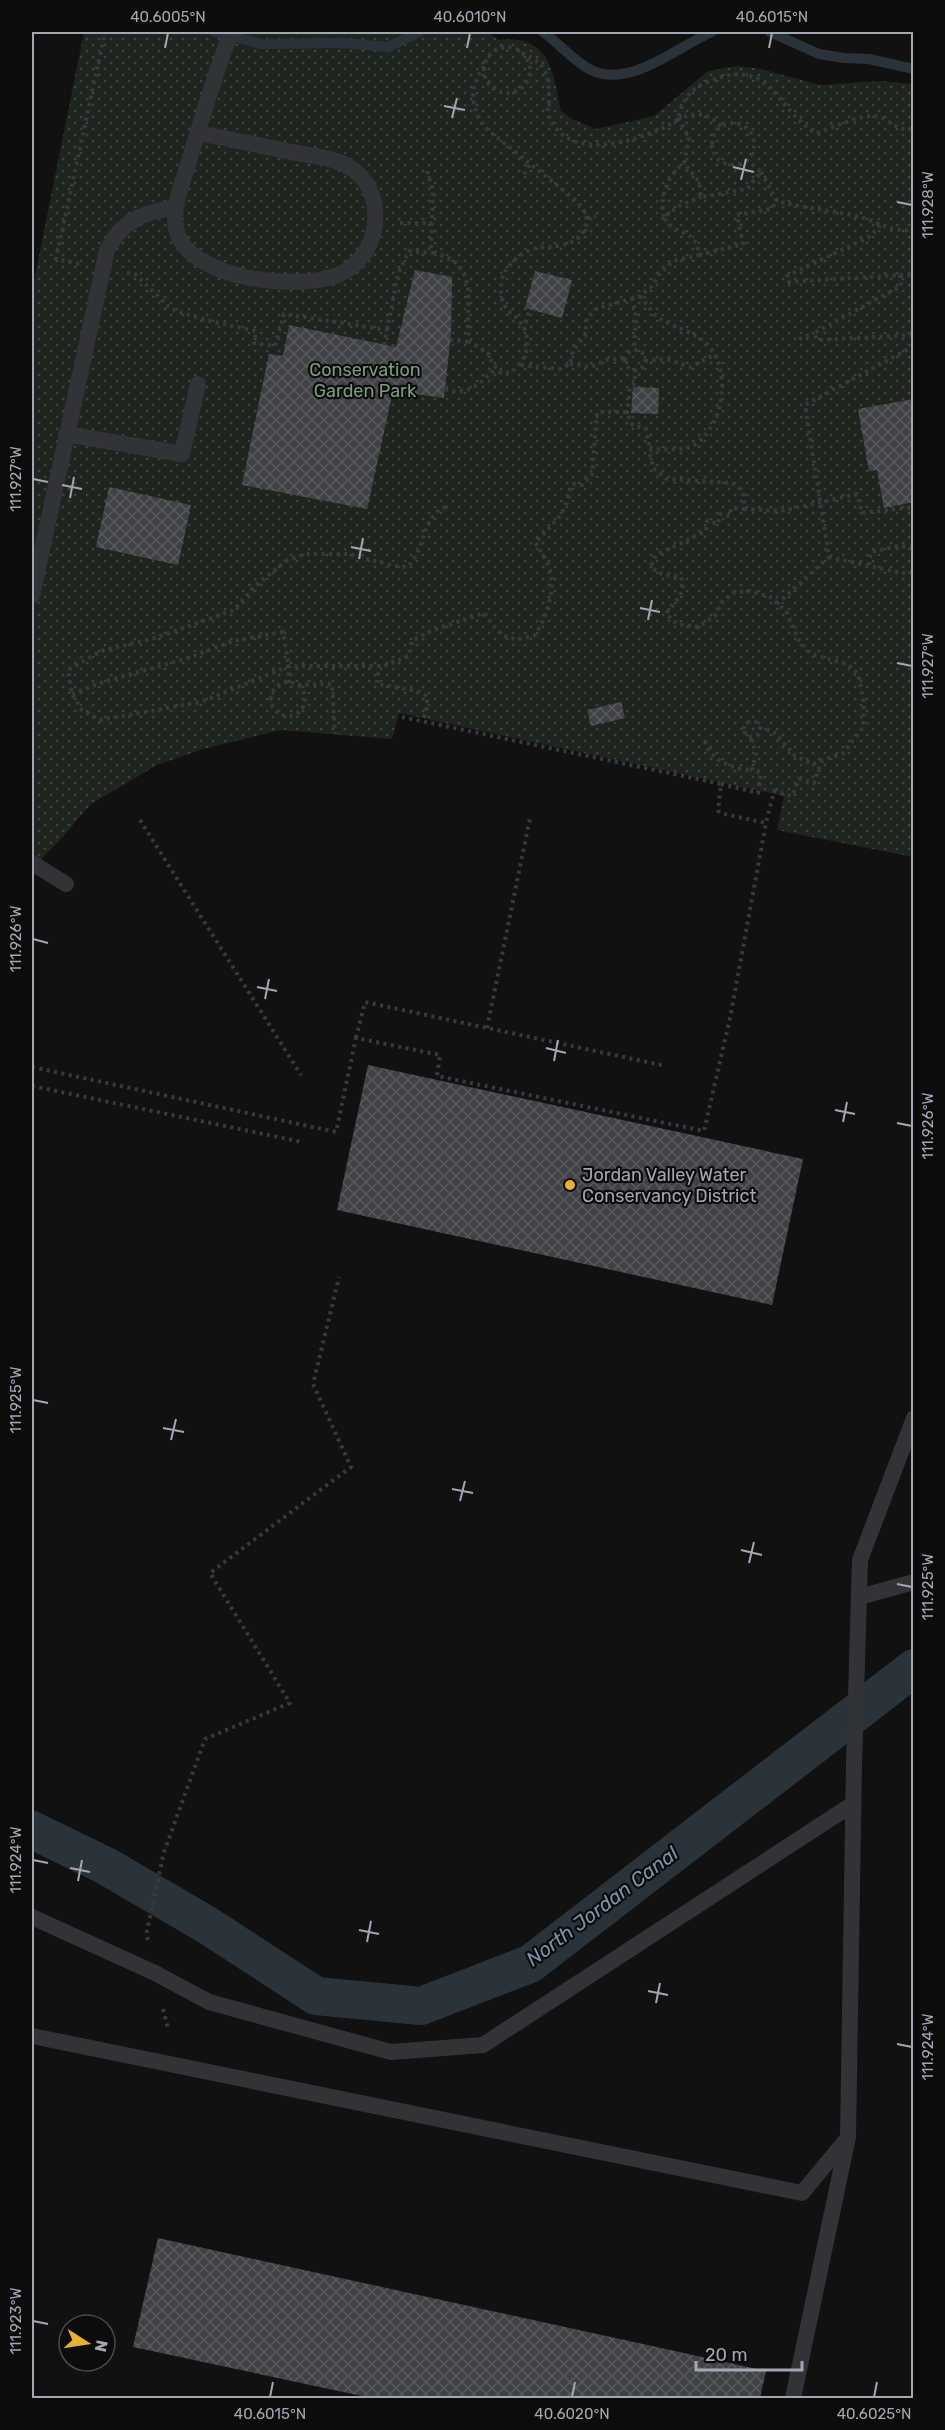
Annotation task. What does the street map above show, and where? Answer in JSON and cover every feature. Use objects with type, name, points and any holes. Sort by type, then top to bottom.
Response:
[{"type":"lane","points":[[197,133],[344,164],[357,173],[369,187],[375,204],[376,224],[372,243],[360,261],[340,274],[313,281],[269,280],[224,272],[199,260],[179,239],[175,226],[176,207],[197,133],[231,32]]},
{"type":"lane","points":[[32,596],[107,250],[114,236],[129,222],[150,212],[176,207]]},
{"type":"lane","points":[[66,434],[182,454],[198,384]]},
{"type":"lane","points":[[32,863],[66,884]]},
{"type":"lane","points":[[793,2398],[848,2137],[853,1804],[860,1560],[914,1418]]},
{"type":"lane","points":[[859,1597],[914,1582]]},
{"type":"lane","points":[[32,1917],[155,1973],[209,2002],[391,2052],[483,2045],[853,1804]]},
{"type":"lane","points":[[32,2036],[802,2193],[848,2137]]},
{"type":"path","points":[[101,53],[105,32]]},
{"type":"path","points":[[450,340],[470,342],[488,353],[501,373],[510,373],[521,364],[525,360],[528,344],[521,323],[507,309],[502,299],[501,282],[507,268],[520,255],[533,249],[570,244],[584,230],[587,218],[578,202],[484,127],[474,110],[473,92],[476,76],[490,55],[502,48],[516,48],[530,65],[530,72],[524,86],[517,91],[501,92],[494,89],[485,76],[486,64]]},
{"type":"path","points":[[522,53],[537,59],[546,69],[549,84],[548,116],[563,137],[574,142],[600,146],[658,132],[691,113],[703,114],[714,119],[721,126]]},
{"type":"path","points":[[701,197],[699,182],[684,164],[688,138],[679,119],[681,105],[696,86],[724,74],[741,74],[759,79],[783,99],[802,125],[816,133],[865,116],[879,116],[893,127],[908,130],[914,128]]},
{"type":"path","points":[[734,123],[746,127],[750,132],[754,145],[753,152],[747,160],[737,165],[730,165],[717,158],[712,145],[713,138],[721,126],[734,123]]},
{"type":"path","points":[[747,160],[761,172],[777,201],[799,207],[859,216],[896,232],[914,230]]},
{"type":"path","points":[[524,174],[530,164]]},
{"type":"path","points":[[684,164],[674,170],[661,209],[669,226],[694,238],[698,243],[699,255]]},
{"type":"path","points":[[427,171],[433,190],[431,248],[435,253]]},
{"type":"path","points":[[664,217],[679,206],[701,197],[747,189],[761,172]]},
{"type":"path","points":[[570,364],[573,350],[585,336],[587,318],[596,309],[640,296],[652,286],[662,271],[673,261],[743,244],[737,215],[771,209],[777,201]]},
{"type":"path","points":[[587,218],[596,216]]},
{"type":"path","points":[[880,225],[871,236],[787,276],[789,282],[914,275]]},
{"type":"path","points":[[584,230],[591,234]]},
{"type":"path","points":[[384,345],[398,274],[409,251],[435,253],[449,258],[464,274],[470,290],[468,333],[470,342]]},
{"type":"path","points":[[799,339],[901,286],[900,275]]},
{"type":"path","points":[[640,296],[659,319],[706,344],[714,355],[722,380],[721,404],[708,435],[692,447],[650,449]]},
{"type":"path","points":[[632,298],[636,316],[634,350]]},
{"type":"path","points":[[524,330],[528,314],[532,310]]},
{"type":"path","points":[[275,346],[284,314],[387,330]]},
{"type":"path","points":[[814,333],[817,340],[914,335]]},
{"type":"path","points":[[829,557],[805,405],[914,346]]},
{"type":"path","points":[[625,358],[634,350],[641,352],[645,361]]},
{"type":"path","points":[[645,361],[666,359],[691,367],[714,355]]},
{"type":"path","points":[[521,364],[560,369],[570,364],[591,368],[606,360],[625,358]]},
{"type":"path","points":[[625,358],[628,367],[635,370],[642,367],[645,361]]},
{"type":"path","points":[[445,389],[460,393],[480,384],[496,368]]},
{"type":"path","points":[[635,370],[635,383],[630,387],[627,414],[633,425],[646,429],[653,468],[667,479],[732,483],[740,487],[745,496],[744,508]]},
{"type":"path","points":[[447,507],[439,509],[429,521],[415,560],[406,567],[349,554],[305,554],[296,557],[286,561],[254,587],[234,610],[155,638],[101,651],[68,670],[72,694],[82,710],[100,720],[201,702],[289,666],[384,666],[409,656],[412,641],[428,632],[484,613],[507,639],[521,640],[534,635],[549,605],[550,586],[550,569],[535,542],[561,517],[570,487],[574,484],[582,485],[592,474],[597,412],[626,412],[627,414]]},
{"type":"path","points":[[752,770],[756,753],[750,737],[743,729],[747,722],[755,721],[760,728],[773,731],[795,756],[813,764],[843,753],[863,728],[864,702],[858,674],[847,664],[811,654],[798,639],[786,611],[770,597],[750,591],[733,593],[722,602],[715,616],[698,627],[677,624],[666,614],[680,598],[683,582],[681,577],[658,573],[651,566],[656,555],[706,531],[707,521],[718,524],[720,514],[730,516],[731,508],[781,511],[857,494],[862,513],[914,507]]},
{"type":"path","points":[[869,565],[871,552],[898,546],[914,547]]},
{"type":"path","points":[[829,557],[902,573],[914,572]]},
{"type":"path","points":[[777,604],[829,557]]},
{"type":"path","points":[[72,694],[103,682],[185,659],[232,641],[283,632],[290,683]]},
{"type":"path","points":[[380,665],[377,684],[417,691],[427,696],[423,721]]},
{"type":"path","points":[[297,685],[304,694],[303,706],[295,714],[284,716],[272,706],[272,695],[277,686],[290,683],[297,685],[332,684],[335,734]]},
{"type":"path","points":[[402,717],[758,793],[761,773],[742,770],[714,758],[705,741]]},
{"type":"path","points":[[750,737],[757,735],[760,728]]},
{"type":"path","points":[[356,1038],[440,1056],[437,1076],[704,1131],[730,1018],[774,791],[792,796],[799,779],[814,783],[821,762]]},
{"type":"path","points":[[721,784],[718,811],[766,823]]},
{"type":"path","points":[[487,1028],[530,818]]},
{"type":"path","points":[[140,820],[301,1075]]},
{"type":"path","points":[[32,1067],[336,1132],[365,1002],[666,1066]]},
{"type":"path","points":[[32,1086],[302,1142]]},
{"type":"path","points":[[147,1935],[164,1852],[205,1739],[290,1702],[210,1573],[351,1467],[313,1384],[339,1277]]},
{"type":"green space","name":"Conservation Garden Park","points":[[84,32],[488,32],[498,40],[529,43],[539,49],[551,69],[561,111],[572,119],[596,129],[654,116],[708,71],[737,66],[761,69],[820,85],[881,81],[913,84],[913,857],[777,830],[784,796],[399,713],[392,739],[280,730],[203,749],[157,765],[91,804],[32,868],[32,291]]},
{"type":"building","points":[[415,270],[452,277],[451,333],[444,398],[393,391],[367,509],[242,485],[269,354],[283,356],[289,325],[396,347]]},
{"type":"building","points":[[535,271],[572,280],[562,318],[525,308]]},
{"type":"building","points":[[633,387],[659,388],[658,414],[631,413]]},
{"type":"building","points":[[914,399],[914,502],[884,508],[877,470],[869,471],[858,409]]},
{"type":"building","points":[[109,487],[191,505],[178,565],[96,547]]},
{"type":"building","points":[[621,702],[625,718],[591,726],[587,710]]},
{"type":"building","name":"Jordan Valley Water Conservancy District","points":[[368,1065],[803,1159],[772,1305],[337,1210]]},
{"type":"building","points":[[158,2238],[766,2371],[760,2398],[371,2398],[133,2347]]},
{"type":"waterway","points":[[215,32],[261,44],[343,43],[388,47],[419,32]]},
{"type":"waterway","points":[[543,32],[584,66],[606,74],[622,74],[637,70],[712,32]]},
{"type":"waterway","points":[[770,32],[819,54],[869,59],[914,69]]},
{"type":"waterway","name":"North Jordan Canal","points":[[32,1830],[106,1866],[207,1925],[316,1996],[421,2006],[530,1964],[914,1668]]},
{"type":"place","name":"Jordan Valley Water Conservancy District","points":[[570,1185]]}]
